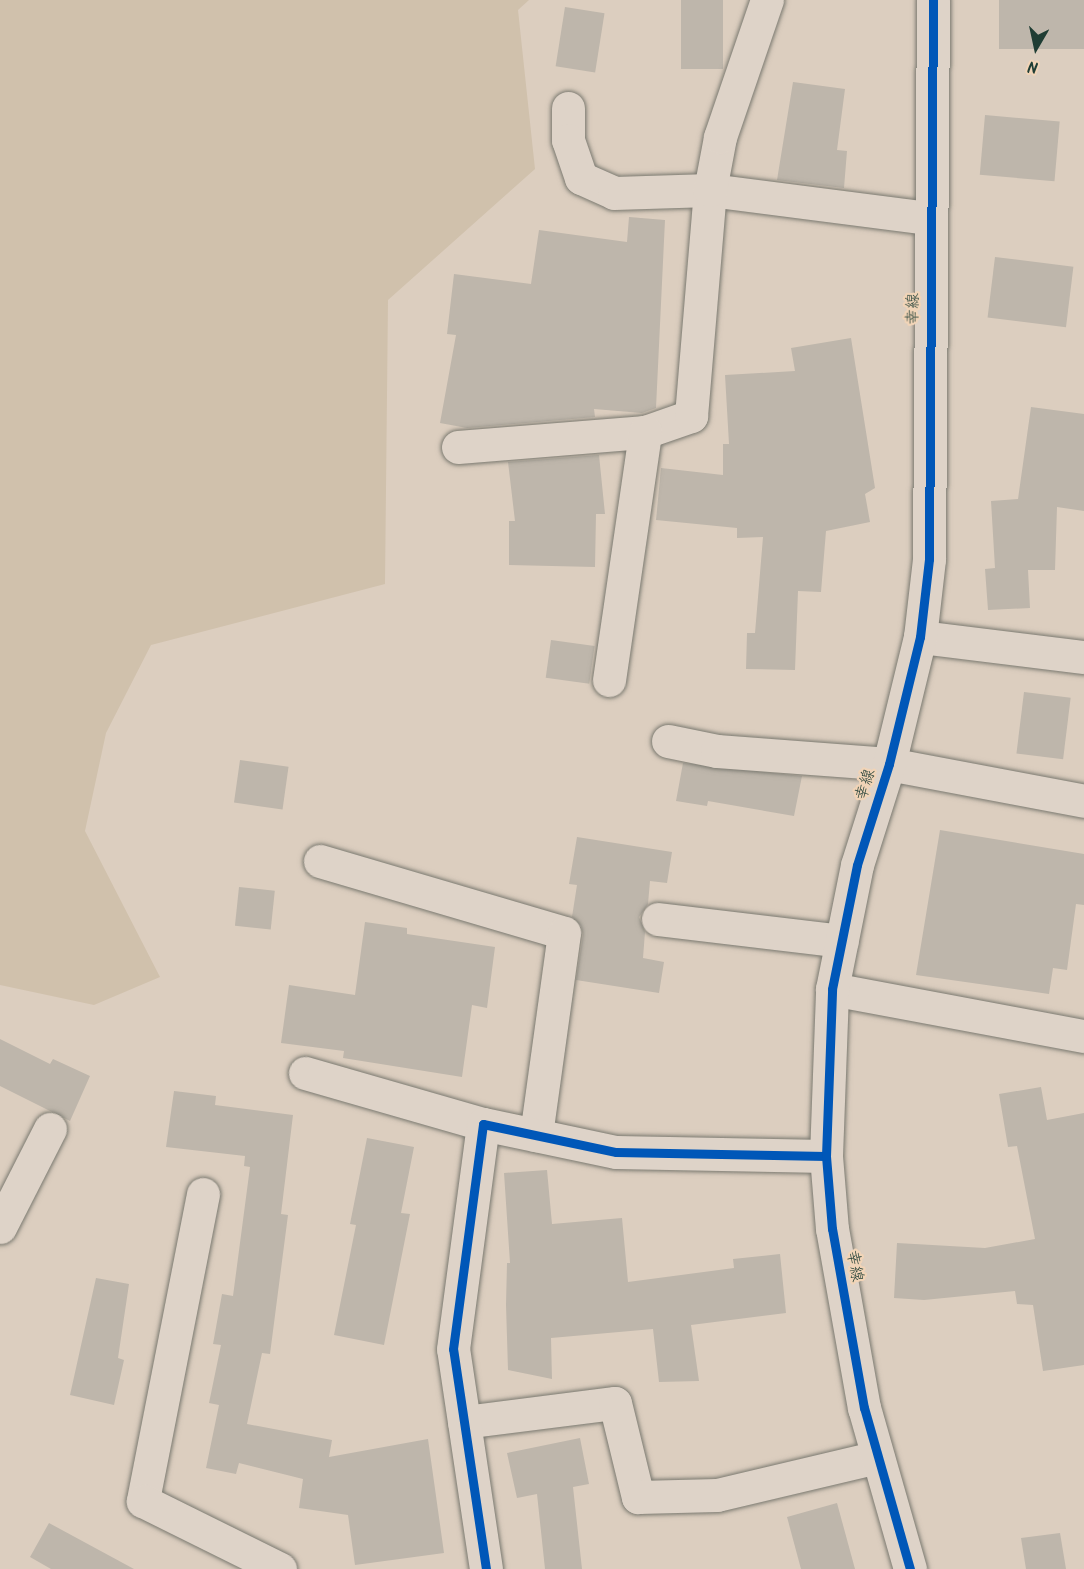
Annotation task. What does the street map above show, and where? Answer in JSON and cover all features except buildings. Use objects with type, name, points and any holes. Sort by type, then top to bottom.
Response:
[{"type":"street","points":[[458,447],[645,432],[691,416],[710,190],[720,137],[767,0]]},
{"type":"street","name":"幸線","points":[[910,1569],[864,1408],[834,1240],[826,1156],[832,989],[857,865],[889,764],[920,638],[929,559],[933,0]]},
{"type":"street","points":[[568,108],[568,140],[581,178],[614,193],[710,190],[930,218]]},
{"type":"street","points":[[609,680],[645,432]]},
{"type":"street","points":[[920,638],[1084,657]]},
{"type":"street","points":[[668,741],[717,751],[889,764],[1084,801]]},
{"type":"street","points":[[320,861],[564,933],[536,1135]]},
{"type":"street","points":[[658,919],[842,941]]},
{"type":"street","points":[[832,989],[1084,1036]]},
{"type":"street","points":[[305,1072],[483,1124],[616,1152],[826,1156]]},
{"type":"street","points":[[483,1124],[453,1349],[486,1569]]},
{"type":"street","points":[[3,1212],[50,1129]]},
{"type":"street","points":[[203,1194],[143,1501],[280,1569]]},
{"type":"street","points":[[464,1422],[615,1403],[638,1497],[717,1495],[878,1458]]},
{"type":"shaded area","points":[[0,0],[529,0],[518,10],[535,169],[388,300],[385,584],[151,645],[106,733],[85,831],[160,977],[94,1005],[0,985]]},
{"type":"cycle path","points":[[910,1569],[864,1408],[832,1229],[826,1156],[832,989],[857,865],[889,764],[920,637],[929,559],[933,0]]},
{"type":"cycle path","points":[[486,1569],[453,1349],[483,1124],[616,1152],[826,1156]]}]
